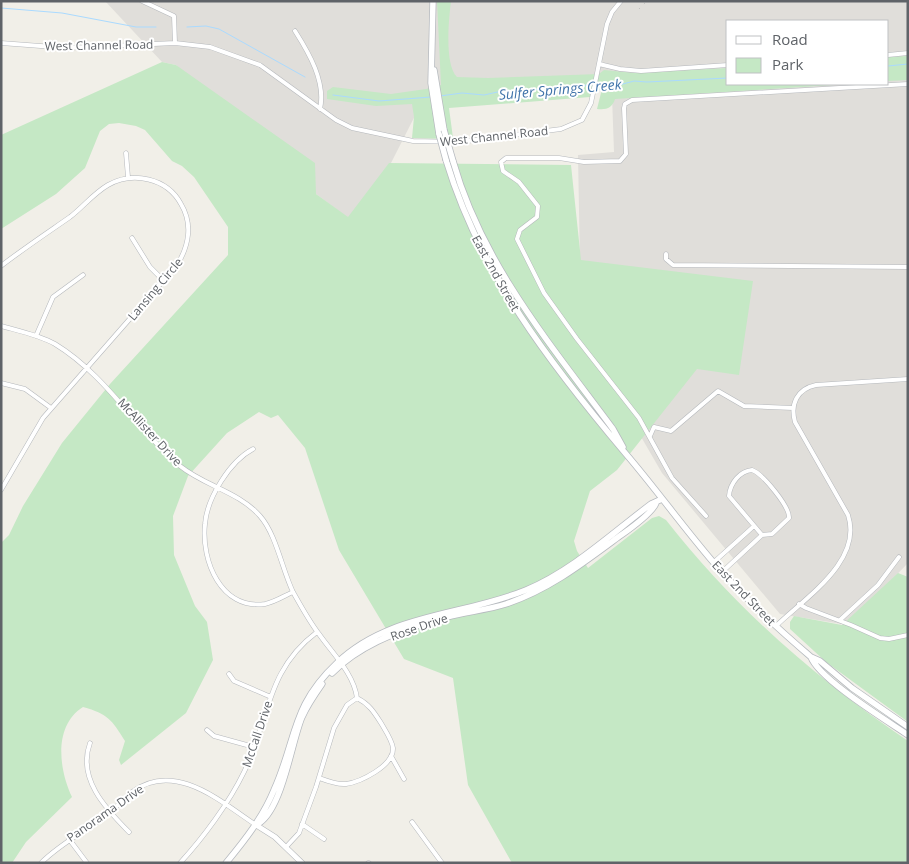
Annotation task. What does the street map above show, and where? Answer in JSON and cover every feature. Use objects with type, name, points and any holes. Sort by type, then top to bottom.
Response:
[{"type":"main road","name":"East 2nd Street","points":[[433,1],[434,112],[449,161],[455,191],[470,226],[509,300],[608,435],[626,453],[722,572],[811,658],[820,661],[852,688],[908,727]]},
{"type":"main road","name":"East 2nd Street","points":[[434,83],[441,107],[441,132]]},
{"type":"main road","name":"Rose Drive","points":[[226,863],[256,825],[276,785],[301,711],[315,686],[340,663],[367,641],[404,624],[440,613],[504,599],[542,583],[567,567],[651,504],[662,499]]},
{"type":"main road","name":"East 2nd Street","points":[[811,658],[814,666],[908,735]]},
{"type":"street","points":[[142,1],[174,16],[175,43]]},
{"type":"street","name":"West Channel Road","points":[[1,43],[67,48],[175,43],[210,47],[254,62],[273,73],[343,125],[370,133],[413,141],[460,142],[570,127],[585,116],[593,94],[607,24],[621,1]]},
{"type":"street","points":[[294,31],[314,66],[321,86],[320,109]]},
{"type":"street","points":[[889,55],[908,53]]},
{"type":"street","points":[[599,64],[641,71],[726,65]]},
{"type":"street","points":[[706,516],[672,478],[650,436],[544,293],[518,244],[518,234],[537,217],[539,211],[524,186],[503,171],[501,162],[506,158],[559,158],[584,162],[620,161],[626,154],[624,108],[632,100],[908,84]]},
{"type":"street","points":[[1,266],[81,209],[107,185],[128,177],[126,152]]},
{"type":"street","name":"Lansing Circle","points":[[1,490],[51,408],[177,265],[188,240],[186,214],[181,203],[164,186],[151,180],[128,177]]},
{"type":"street","points":[[132,238],[150,267],[163,280]]},
{"type":"street","points":[[666,254],[666,260],[672,264],[908,267]]},
{"type":"street","points":[[36,336],[53,297],[83,274]]},
{"type":"street","name":"McAllister Drive","points":[[1,326],[36,336],[56,345],[86,368],[118,399],[172,459],[194,476],[243,500],[262,518],[270,531],[293,592],[317,632],[356,686],[357,698]]},
{"type":"street","points":[[776,626],[840,565],[848,550],[852,532],[848,515],[798,430],[793,408],[800,392],[811,386],[908,379]]},
{"type":"street","points":[[1,382],[25,389],[51,408]]},
{"type":"street","points":[[650,436],[654,427],[671,431],[718,391],[744,406],[793,408]]},
{"type":"street","points":[[253,449],[235,461],[218,489],[208,512],[204,536],[211,570],[219,585],[229,595],[250,604],[271,602],[293,592]]},
{"type":"street","points":[[722,572],[762,535],[772,534],[786,522],[790,514],[786,506],[761,476],[752,470],[748,470],[735,480],[729,496],[762,535]]},
{"type":"street","points":[[714,562],[754,526]]},
{"type":"street","points":[[840,620],[878,584],[899,557]]},
{"type":"street","points":[[799,604],[880,638],[889,640],[908,635]]},
{"type":"street","name":"McCall Drive","points":[[180,863],[197,844],[245,771],[281,672],[293,653],[317,632]]},
{"type":"street","points":[[229,674],[234,681],[271,697]]},
{"type":"street","points":[[286,847],[295,839],[302,824],[319,778],[334,728],[347,705],[357,698],[366,703],[374,712],[393,748],[392,756],[375,771],[352,782],[340,784],[319,778]]},
{"type":"street","points":[[207,730],[214,736],[254,747]]},
{"type":"street","points":[[90,743],[86,754],[89,777],[96,793],[110,812],[129,832]]},
{"type":"street","points":[[392,756],[404,779]]},
{"type":"street","name":"Panorama Drive","points":[[41,863],[69,839],[110,812],[132,792],[156,782],[178,781],[194,786],[256,825],[286,847],[302,863]]},
{"type":"street","points":[[412,822],[442,863]]},
{"type":"street","points":[[302,824],[324,839]]},
{"type":"street","points":[[69,839],[87,863]]},
{"type":"shaded area","points":[[105,1],[908,1],[908,69],[889,70],[889,20],[726,20],[726,80],[423,100],[391,163],[348,218],[316,194],[176,65],[162,62]]},
{"type":"shaded area","points":[[908,76],[908,563],[848,625],[780,614],[662,473],[622,404],[580,264],[578,155],[614,152],[612,96],[774,85],[889,85],[889,77]]},
{"type":"green space","points":[[437,1],[451,1],[449,52],[450,62],[457,77],[488,78],[599,74],[604,70],[635,73],[726,68],[726,85],[834,85],[615,99],[609,108],[604,109],[597,109],[602,89],[591,93],[590,97],[449,108],[453,138],[450,139],[412,138],[414,117],[412,104],[376,106],[327,99],[327,91],[333,87],[391,94],[441,85]]},
{"type":"green space","points":[[908,56],[908,80],[889,81],[889,57]]},
{"type":"green space","points":[[162,62],[176,65],[315,163],[316,194],[348,217],[389,163],[571,165],[581,260],[753,281],[739,375],[697,369],[617,470],[590,491],[574,541],[577,551],[588,568],[652,518],[659,516],[666,520],[720,583],[778,640],[841,693],[908,741],[908,863],[512,863],[468,785],[453,678],[404,659],[339,550],[305,448],[278,415],[271,418],[259,412],[227,433],[188,476],[173,516],[174,555],[195,606],[207,622],[213,660],[186,713],[121,765],[119,760],[125,741],[113,723],[104,715],[83,707],[73,715],[67,725],[61,749],[64,774],[72,797],[26,842],[12,863],[1,863],[1,543],[9,535],[23,506],[62,443],[110,384],[228,255],[228,227],[194,177],[182,166],[172,161],[145,130],[136,126],[119,123],[109,124],[100,131],[85,168],[56,194],[1,229],[1,135]]},
{"type":"green space","points":[[898,573],[908,577],[908,722],[826,662],[790,629],[790,622],[794,616],[842,625]]},
{"type":"waterway","name":"Sulfer Springs Creek","points":[[1,8],[62,13],[136,27],[156,27]]},
{"type":"waterway","name":"Sulfer Springs Creek","points":[[187,27],[206,26],[219,29],[305,77]]},
{"type":"waterway","name":"Sulfer Springs Creek","points":[[889,66],[908,64]]},
{"type":"waterway","name":"Sulfer Springs Creek","points":[[440,96],[462,93],[484,95],[502,91],[572,88],[592,84],[612,87],[634,81],[726,78]]},
{"type":"waterway","name":"Sulfer Springs Creek","points":[[333,95],[379,101],[431,97]]},
{"type":"railway","points":[[639,9],[647,1]]}]
